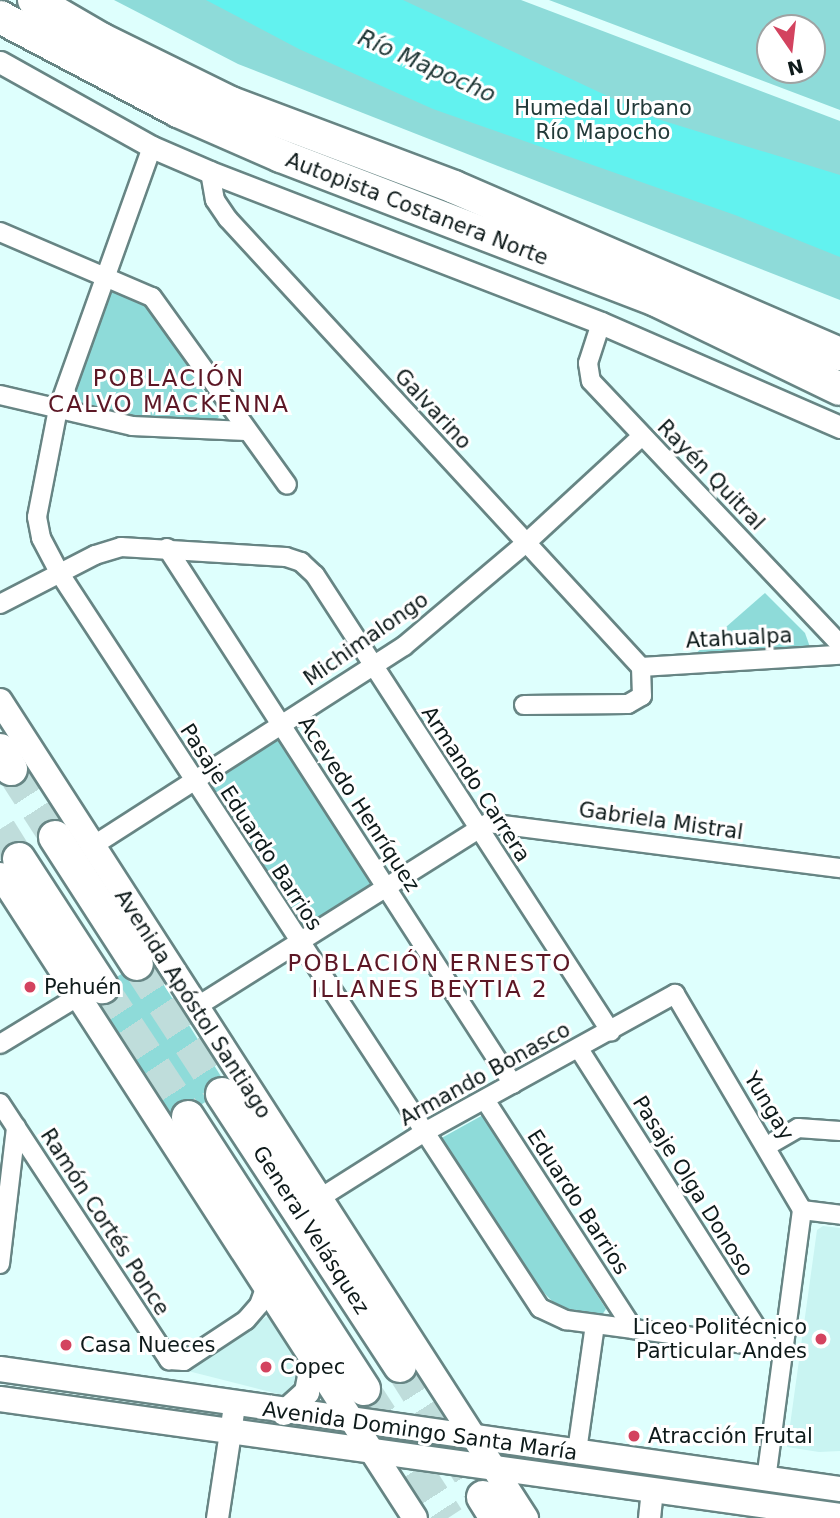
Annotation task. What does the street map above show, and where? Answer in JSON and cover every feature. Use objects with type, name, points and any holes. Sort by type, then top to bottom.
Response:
[{"type":"highway","name":"Autopista Costanera Norte","points":[[34,0],[101,39],[231,103],[454,187],[840,354]]},
{"type":"highway","name":"Autopista Costanera Norte","points":[[0,17],[143,94],[239,138],[656,300],[840,389]]},
{"type":"highway","points":[[55,837],[137,964]]},
{"type":"highway","points":[[10,867],[91,991]]},
{"type":"highway","name":"General Velásquez","points":[[222,1094],[400,1366]]},
{"type":"highway","name":"General Velásquez","points":[[188,1117],[364,1389]]},
{"type":"main road","name":"Avenida Apóstol Santiago","points":[[0,701],[91,847],[475,1437],[492,1495],[526,1518]]},
{"type":"main road","points":[[91,991],[266,1286],[415,1518]]},
{"type":"main road","points":[[284,1413],[307,1392],[313,1360]]},
{"type":"main road","name":"Avenida Domingo Santa María","points":[[0,1370],[234,1406],[840,1489]]},
{"type":"main road","name":"Avenida Domingo Santa María","points":[[0,1399],[373,1452],[492,1495],[652,1491],[840,1516]]},
{"type":"street","points":[[0,62],[152,147],[210,172],[601,323],[840,428]]},
{"type":"street","points":[[0,71],[29,78]]},
{"type":"street","name":"Pasaje Eduardo Barrios","points":[[152,147],[58,409],[37,517],[41,538],[60,574],[534,1302],[555,1318],[776,1348]]},
{"type":"street","name":"Galvarino","points":[[210,172],[215,200],[228,219],[641,667]]},
{"type":"street","points":[[0,232],[141,290],[158,303],[246,432],[287,485]]},
{"type":"street","name":"Rayén Quitral","points":[[601,323],[588,374],[642,436],[840,644]]},
{"type":"street","points":[[0,395],[143,427],[246,432]]},
{"type":"street","name":"Michimalongo","points":[[91,847],[374,666],[526,543],[642,436]]},
{"type":"street","points":[[0,604],[113,549],[167,548]]},
{"type":"street","name":"Armando Carrera","points":[[167,548],[301,562],[374,666],[611,1032]]},
{"type":"street","name":"Acevedo Henríquez","points":[[167,548],[513,1084]]},
{"type":"street","name":"Atahualpa","points":[[641,667],[840,655]]},
{"type":"street","points":[[524,705],[628,704],[642,696],[641,667]]},
{"type":"street","name":"Gabriela Mistral","points":[[476,827],[502,822],[840,868]]},
{"type":"street","points":[[196,1007],[476,827]]},
{"type":"street","points":[[0,1044],[91,991]]},
{"type":"street","name":"Armando Bonasco","points":[[320,1198],[423,1133],[611,1032],[675,994]]},
{"type":"street","name":"Yungay","points":[[675,994],[767,1146],[802,1210]]},
{"type":"street","name":"Pasaje Olga Donoso","points":[[579,1049],[776,1348]]},
{"type":"street","name":"Eduardo Barrios","points":[[485,1100],[633,1329]]},
{"type":"street","name":"Ramón Cortés Ponce","points":[[0,1103],[174,1363],[184,1361],[246,1320],[259,1305],[266,1286]]},
{"type":"street","points":[[0,1264],[16,1127]]},
{"type":"street","points":[[767,1146],[798,1128],[840,1131]]},
{"type":"street","points":[[766,1479],[776,1348],[802,1210],[840,1215]]},
{"type":"street","points":[[577,1451],[595,1324]]},
{"type":"street","points":[[217,1518],[234,1406]]},
{"type":"street","points":[[649,1518],[652,1491]]},
{"type":"shaded area","name":"Liceo Politécnico Particular Andes","points":[[823,1226],[840,1228],[840,1451],[819,1452],[787,1447],[817,1230]]},
{"type":"shaded area","points":[[271,1314],[300,1361],[294,1386],[282,1395],[184,1370]]},
{"type":"green space","name":"Humedal Urbano Río Mapocho","points":[[114,0],[521,0],[840,121],[840,300],[238,64]]},
{"type":"green space","points":[[549,0],[840,0],[840,110],[771,84],[826,84],[826,14],[756,14],[756,78]]},
{"type":"green space","points":[[111,285],[146,298],[219,417],[212,423],[145,421],[70,403]]},
{"type":"green space","points":[[765,593],[805,633],[811,650],[694,655]]},
{"type":"green space","points":[[280,738],[372,885],[300,929],[209,783]]},
{"type":"green space","points":[[147,958],[228,1088],[166,1126],[85,997]]},
{"type":"green space","points":[[483,1115],[606,1309],[602,1315],[558,1307],[543,1292],[438,1140]]},
{"type":"green space","points":[[643,1469],[840,1497],[839,1505],[642,1477]]},
{"type":"water","name":"Río Mapocho","points":[[206,0],[403,0],[654,118],[840,175],[840,257],[735,215],[433,109],[299,49]]},
{"type":"tunnel","points":[[11,769],[55,837]]},
{"type":"tunnel","points":[[0,829],[19,859]]},
{"type":"tunnel","points":[[137,964],[222,1094]]},
{"type":"tunnel","points":[[102,987],[188,1117]]},
{"type":"tunnel","points":[[400,1366],[483,1497]]},
{"type":"tunnel","points":[[364,1389],[448,1518]]},
{"type":"place","name":"Pehuén","points":[[30,987]]},
{"type":"place","name":"Liceo Politécnico Particular Andes","points":[[821,1339]]},
{"type":"place","name":"Casa Nueces","points":[[66,1345]]},
{"type":"place","name":"Copec","points":[[266,1367]]},
{"type":"place","name":"Atracción Frutal","points":[[634,1436]]},
{"type":"district","name":"POBLACIÓN CALVO MACKENNA","points":[[169,391]]},
{"type":"district","name":"POBLACIÓN ERNESTO ILLANES BEYTIA 2","points":[[430,976]]}]
